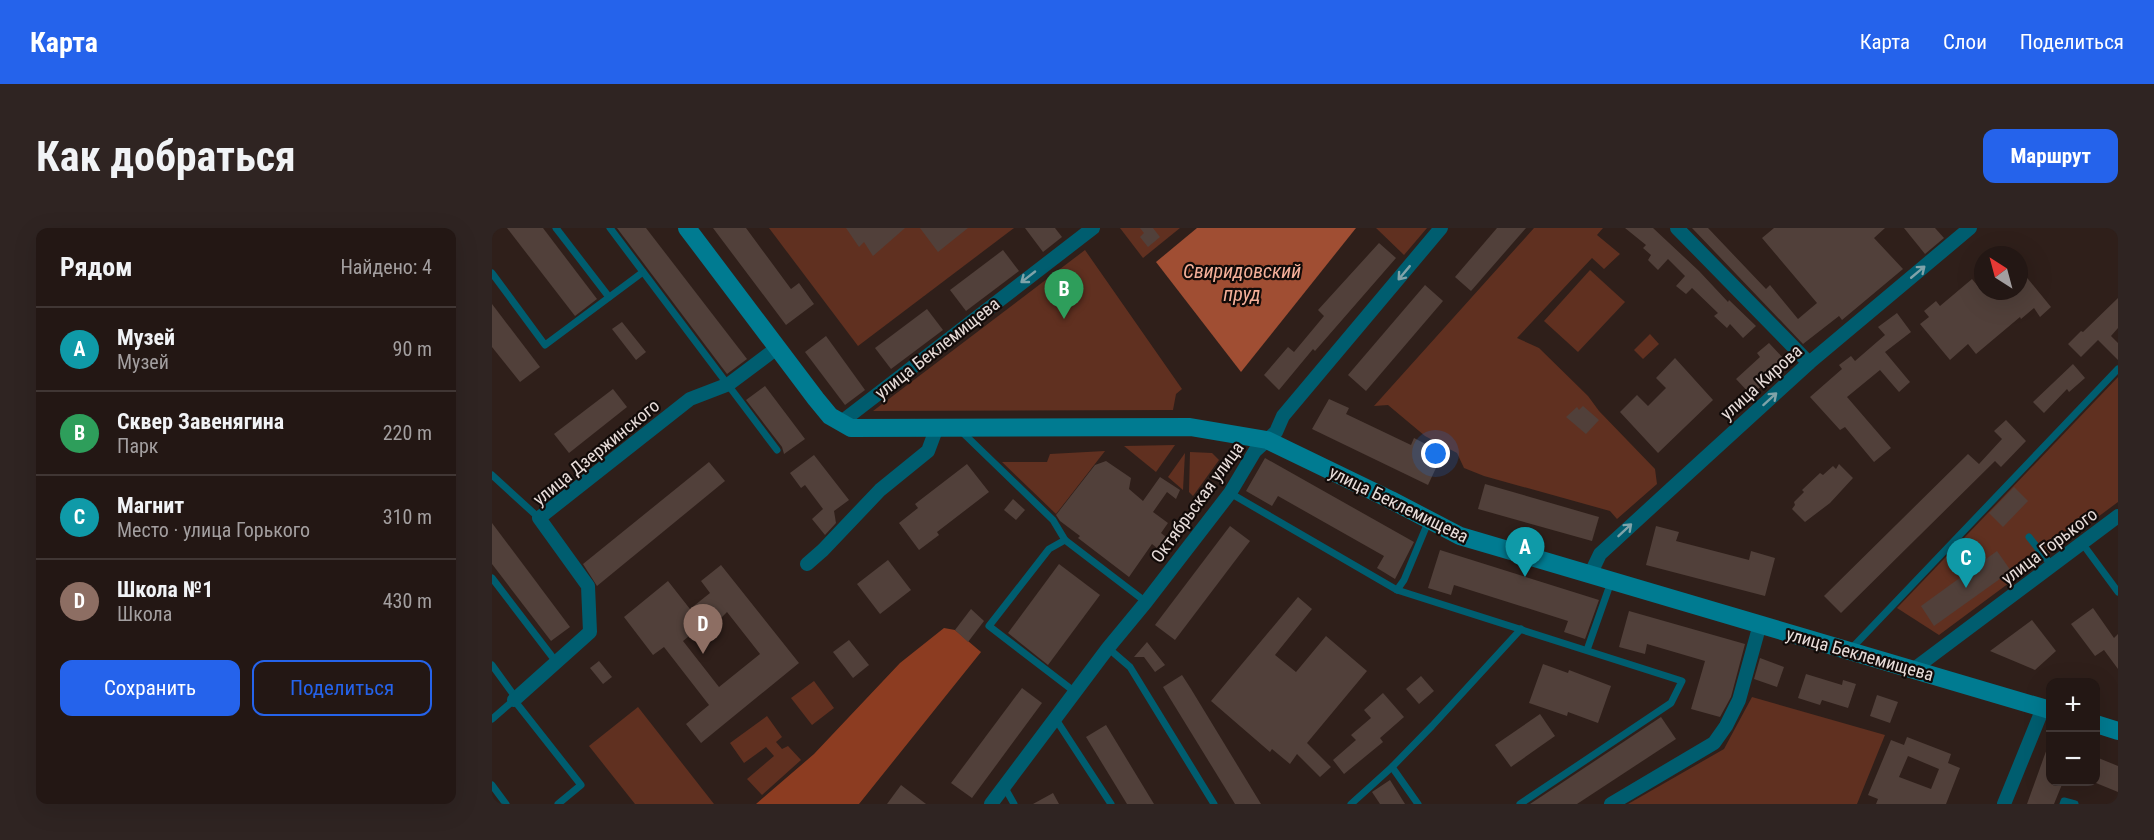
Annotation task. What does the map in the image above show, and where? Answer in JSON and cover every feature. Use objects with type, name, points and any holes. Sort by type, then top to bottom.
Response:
[{"type":"main road","points":[[687,228],[830,416],[840,423]]},
{"type":"main road","name":"улица Беклемищева","points":[[840,423],[851,428],[1190,427],[1267,440],[1460,536],[2046,709]]},
{"type":"main road","points":[[2100,725],[2118,731]]},
{"type":"street","name":"улица Беклемищева","points":[[840,423],[1092,228]]},
{"type":"street","name":"Октябрьская улица","points":[[991,804],[1108,648],[1230,493],[1255,451],[1276,432],[1283,416],[1441,228]]},
{"type":"street","points":[[1677,228],[1809,363]]},
{"type":"street","name":"улица Кирова","points":[[1590,575],[1600,554],[1809,363],[1970,228]]},
{"type":"street","name":"улица Дзержинского","points":[[514,700],[590,632],[588,586],[539,518],[690,399],[729,384],[777,348]]},
{"type":"street","points":[[807,564],[880,490],[928,451],[937,428]]},
{"type":"street","name":"улица Горького","points":[[1914,669],[2118,516]]},
{"type":"street","points":[[1611,804],[1714,743],[1726,726],[1739,700],[1760,624]]},
{"type":"street","points":[[2004,804],[2046,711]]},
{"type":"lane","points":[[556,228],[609,297]]},
{"type":"lane","points":[[610,228],[777,450]]},
{"type":"lane","points":[[492,273],[545,345],[643,272]]},
{"type":"lane","points":[[1848,652],[2118,369]]},
{"type":"lane","points":[[956,427],[1053,520],[1065,540],[1146,602]]},
{"type":"lane","points":[[492,475],[539,518]]},
{"type":"lane","points":[[1230,493],[1397,590],[1682,681],[1671,703],[1520,804]]},
{"type":"lane","points":[[1397,590],[1404,580],[1429,520]]},
{"type":"lane","points":[[2029,537],[2052,566]]},
{"type":"lane","points":[[1065,540],[1049,549],[989,626],[1075,692]]},
{"type":"lane","points":[[2082,543],[2118,592]]},
{"type":"lane","points":[[492,578],[557,663]]},
{"type":"lane","points":[[1587,651],[1612,582]]},
{"type":"lane","points":[[1353,803],[1432,726],[1521,629]]},
{"type":"lane","points":[[1108,648],[1130,667],[1214,804]]},
{"type":"lane","points":[[492,665],[513,694],[514,700],[581,785],[558,804]]},
{"type":"lane","points":[[492,719],[514,700]]},
{"type":"lane","points":[[1055,718],[1111,804]]},
{"type":"lane","points":[[1392,767],[1418,804]]},
{"type":"lane","points":[[492,785],[506,804]]},
{"type":"lane","points":[[1005,788],[1014,804]]},
{"type":"lane","points":[[2063,804],[2064,801],[2075,804]]},
{"type":"shaded area","points":[[769,228],[1014,228],[858,346]]},
{"type":"shaded area","points":[[1120,228],[1180,228],[1143,258]]},
{"type":"shaded area","points":[[1376,228],[1427,228],[1404,255]]},
{"type":"shaded area","points":[[1534,228],[1603,228],[1597,235],[1620,254],[1604,269],[1592,258],[1517,338],[1539,348],[1588,396],[1599,411],[1655,469],[1657,484],[1617,519],[1610,511],[1484,476],[1464,468],[1457,453],[1425,436],[1388,405],[1374,406]]},
{"type":"shaded area","points":[[1085,250],[1182,389],[1176,394],[1173,410],[873,411]]},
{"type":"shaded area","points":[[1590,270],[1625,302],[1578,352],[1544,321]]},
{"type":"shaded area","points":[[1650,334],[1659,344],[1643,359],[1634,350]]},
{"type":"shaded area","points":[[2118,377],[2118,502],[1939,635],[1897,608]]},
{"type":"shaded area","points":[[1175,445],[1156,472],[1124,446]]},
{"type":"shaded area","points":[[1105,451],[1056,514],[1002,462],[1047,462],[1050,454]]},
{"type":"shaded area","points":[[1190,452],[1212,453],[1219,460],[1193,496],[1189,492]]},
{"type":"shaded area","points":[[1185,453],[1183,490],[1168,477]]},
{"type":"shaded area","points":[[944,628],[955,630],[981,652],[859,804],[756,804],[814,754],[900,663]]},
{"type":"shaded area","points":[[814,681],[834,708],[812,725],[791,698]]},
{"type":"shaded area","points":[[1752,697],[1885,735],[1857,804],[1628,804],[1724,749]]},
{"type":"shaded area","points":[[638,707],[714,804],[635,804],[589,746]]},
{"type":"shaded area","points":[[767,716],[782,737],[776,742],[782,749],[788,746],[801,760],[762,795],[747,779],[774,756],[766,747],[744,763],[730,743]]},
{"type":"water","name":"Свиридовский пруд","points":[[1197,228],[1356,228],[1241,372],[1156,262]]},
{"type":"building","points":[[507,228],[543,228],[597,299],[575,316]]},
{"type":"building","points":[[617,228],[646,228],[747,359],[727,374]]},
{"type":"building","points":[[713,228],[746,228],[791,289],[799,283],[814,304],[786,325]]},
{"type":"building","points":[[846,228],[905,228],[873,256],[864,242],[859,247]]},
{"type":"building","points":[[920,228],[968,228],[938,252]]},
{"type":"building","points":[[1025,228],[1055,228],[1062,237],[1043,252]]},
{"type":"building","points":[[1140,228],[1153,228],[1160,237],[1148,247],[1140,237],[1144,233]]},
{"type":"building","points":[[1497,228],[1526,228],[1471,291],[1455,277]]},
{"type":"building","points":[[1625,228],[1653,228],[1728,302],[1729,300],[1756,326],[1743,338],[1730,324],[1727,328],[1714,316],[1718,313],[1692,288],[1686,294],[1676,286],[1685,276],[1668,259],[1658,270],[1648,260],[1651,255],[1643,248],[1646,245]]},
{"type":"building","points":[[1692,228],[1708,228],[1766,289],[1770,285],[1798,319],[1817,303],[1762,238],[1774,228],[1885,228],[1874,238],[1903,269],[1842,320],[1839,316],[1803,344]]},
{"type":"building","points":[[1904,228],[1935,228],[1944,238],[1925,254]]},
{"type":"building","points":[[1379,243],[1396,258],[1279,390],[1264,375],[1288,347],[1294,352],[1324,316],[1318,310]]},
{"type":"building","points":[[1003,250],[1019,271],[966,311],[950,290]]},
{"type":"building","points":[[1972,279],[1974,300],[2028,300],[2028,279],[2051,307],[2040,317],[2034,308],[1976,354],[1968,344],[1950,360],[1920,324],[1929,317],[1924,311],[1936,301],[1940,306]]},
{"type":"building","points":[[1425,285],[1443,301],[1366,391],[1348,375]]},
{"type":"building","points":[[2118,298],[2118,328],[2111,336],[2118,343],[2118,360],[2098,340],[2081,357],[2068,344]]},
{"type":"building","points":[[492,304],[540,367],[520,382],[492,347]]},
{"type":"building","points":[[927,309],[943,330],[891,369],[875,348]]},
{"type":"building","points":[[1897,313],[1911,332],[1885,352],[1910,382],[1899,392],[1880,370],[1847,397],[1891,448],[1874,462],[1845,427],[1840,430],[1810,397],[1842,369],[1839,365],[1851,356],[1855,361],[1885,335],[1878,327]]},
{"type":"building","points":[[622,322],[646,352],[636,360],[612,329]]},
{"type":"building","points":[[826,336],[865,390],[845,405],[805,352]]},
{"type":"building","points":[[1769,343],[1784,359],[1765,374],[1770,379],[1751,395],[1736,379],[1760,357],[1757,353]]},
{"type":"building","points":[[1675,358],[1713,400],[1658,453],[1620,412],[1637,395],[1648,406],[1666,388],[1656,378]]},
{"type":"building","points":[[2073,364],[2085,378],[2069,392],[2067,389],[2044,413],[2033,402]]},
{"type":"building","points":[[765,386],[805,439],[784,454],[782,447],[746,400]]},
{"type":"building","points":[[613,389],[627,407],[569,453],[554,434]]},
{"type":"building","points":[[1329,399],[1349,408],[1346,414],[1411,445],[1414,438],[1443,453],[1428,485],[1312,429]]},
{"type":"building","points":[[1583,406],[1599,420],[1586,434],[1566,417],[1577,407],[1579,410]]},
{"type":"building","points":[[2006,420],[2026,441],[2001,467],[1995,461],[1841,613],[1824,596],[1968,454],[1979,464],[2002,439],[1994,431]]},
{"type":"building","points":[[814,455],[849,500],[834,511],[836,523],[825,535],[812,519],[823,509],[805,485],[801,488],[790,473]]},
{"type":"building","points":[[1265,458],[1414,542],[1395,579],[1377,568],[1384,556],[1278,496],[1272,506],[1246,491]]},
{"type":"building","points":[[1106,461],[1131,478],[1129,489],[1143,501],[1160,477],[1180,490],[1176,499],[1167,492],[1153,512],[1168,523],[1161,533],[1166,537],[1157,548],[1152,544],[1129,577],[1078,538],[1080,536],[1060,521],[1056,515],[1095,465]]},
{"type":"building","points":[[709,462],[725,481],[597,586],[583,564]]},
{"type":"building","points":[[967,464],[989,492],[937,532],[939,535],[919,550],[899,523],[918,508],[915,504]]},
{"type":"building","points":[[1839,464],[1853,478],[1830,503],[1805,522],[1792,509],[1794,502],[1804,492],[1802,490],[1820,473],[1823,475],[1833,466],[1836,469]]},
{"type":"building","points":[[1485,484],[1599,517],[1592,541],[1478,509]]},
{"type":"building","points":[[2014,487],[2028,501],[2003,527],[1989,513]]},
{"type":"building","points":[[1013,499],[1025,510],[1016,520],[1004,510]]},
{"type":"building","points":[[492,523],[570,627],[551,641],[492,564]]},
{"type":"building","points":[[1230,526],[1250,541],[1175,640],[1155,625]]},
{"type":"building","points":[[1656,526],[1679,532],[1676,541],[1749,560],[1751,551],[1775,558],[1765,596],[1646,565]]},
{"type":"building","points":[[1440,550],[1599,600],[1585,639],[1564,632],[1568,621],[1454,585],[1451,595],[1428,588]]},
{"type":"building","points":[[1997,551],[2011,571],[1934,626],[1921,606]]},
{"type":"building","points":[[888,560],[911,590],[880,614],[857,584]]},
{"type":"building","points":[[1059,564],[1100,595],[1048,665],[1008,633]]},
{"type":"building","points":[[721,565],[799,663],[701,743],[686,724],[709,705],[664,647],[653,655],[624,617],[668,581],[690,609],[710,593],[701,581]],"holes":[[[727,612],[760,654],[719,687],[683,641],[716,614],[721,618]]]},
{"type":"building","points":[[1298,597],[1312,609],[1275,655],[1296,672],[1326,636],[1367,671],[1307,743],[1331,767],[1320,777],[1297,754],[1290,764],[1272,749],[1270,752],[1211,701]]},
{"type":"building","points":[[2093,608],[2114,638],[2118,634],[2118,669],[2104,650],[2095,656],[2071,624]]},
{"type":"building","points":[[971,609],[984,621],[968,642],[955,630]]},
{"type":"building","points":[[1629,611],[1745,644],[1731,697],[1720,717],[1691,709],[1705,661],[1647,644],[1645,654],[1619,647]]},
{"type":"building","points":[[2032,620],[2056,651],[2035,670],[1990,651]]},
{"type":"building","points":[[849,640],[869,665],[853,678],[833,652]]},
{"type":"building","points":[[1147,642],[1165,665],[1155,672],[1144,657],[1134,657]]},
{"type":"building","points":[[1760,658],[1784,667],[1777,687],[1754,679]]},
{"type":"building","points":[[599,661],[612,677],[603,684],[590,668]]},
{"type":"building","points":[[1543,664],[1568,673],[1569,670],[1611,686],[1598,723],[1568,712],[1567,716],[1529,703]]},
{"type":"building","points":[[1806,674],[1842,685],[1843,680],[1856,684],[1848,708],[1822,700],[1820,705],[1798,698]]},
{"type":"building","points":[[1182,675],[1261,804],[1235,804],[1163,687]]},
{"type":"building","points":[[1421,676],[1434,691],[1419,704],[1406,689]]},
{"type":"building","points":[[1022,688],[1042,703],[972,798],[951,783]]},
{"type":"building","points":[[1383,693],[1404,717],[1380,738],[1383,742],[1344,774],[1333,760],[1356,740],[1351,735],[1371,718],[1364,710]]},
{"type":"building","points":[[1877,695],[1898,702],[1890,723],[1870,716]]},
{"type":"building","points":[[1540,714],[1555,736],[1511,767],[1495,745]]},
{"type":"building","points":[[1661,717],[1676,739],[1577,804],[1530,804]]},
{"type":"building","points":[[1106,725],[1154,804],[1127,804],[1086,737]]},
{"type":"building","points":[[1907,737],[1951,754],[1948,763],[1960,768],[1946,804],[1876,804],[1878,799],[1868,795],[1891,740],[1904,745]],"holes":[[[1908,756],[1939,769],[1931,789],[1899,777]]]},
{"type":"building","points":[[2046,751],[2046,786],[2061,786],[2054,804],[2027,804]]},
{"type":"building","points":[[2100,759],[2118,766],[2118,792],[2100,785]]},
{"type":"building","points":[[1390,780],[1405,804],[1380,804],[1372,792]]},
{"type":"building","points":[[901,785],[926,804],[887,804]]},
{"type":"building","points":[[1053,793],[1059,804],[1033,804]]},
{"type":"place","name":"Сквер Завенягина","points":[[1064,319]]},
{"type":"place","name":"Музей","points":[[1525,577]]},
{"type":"place","name":"Магнит","points":[[1966,588]]},
{"type":"place","name":"Школа №1","points":[[703,654]]}]
